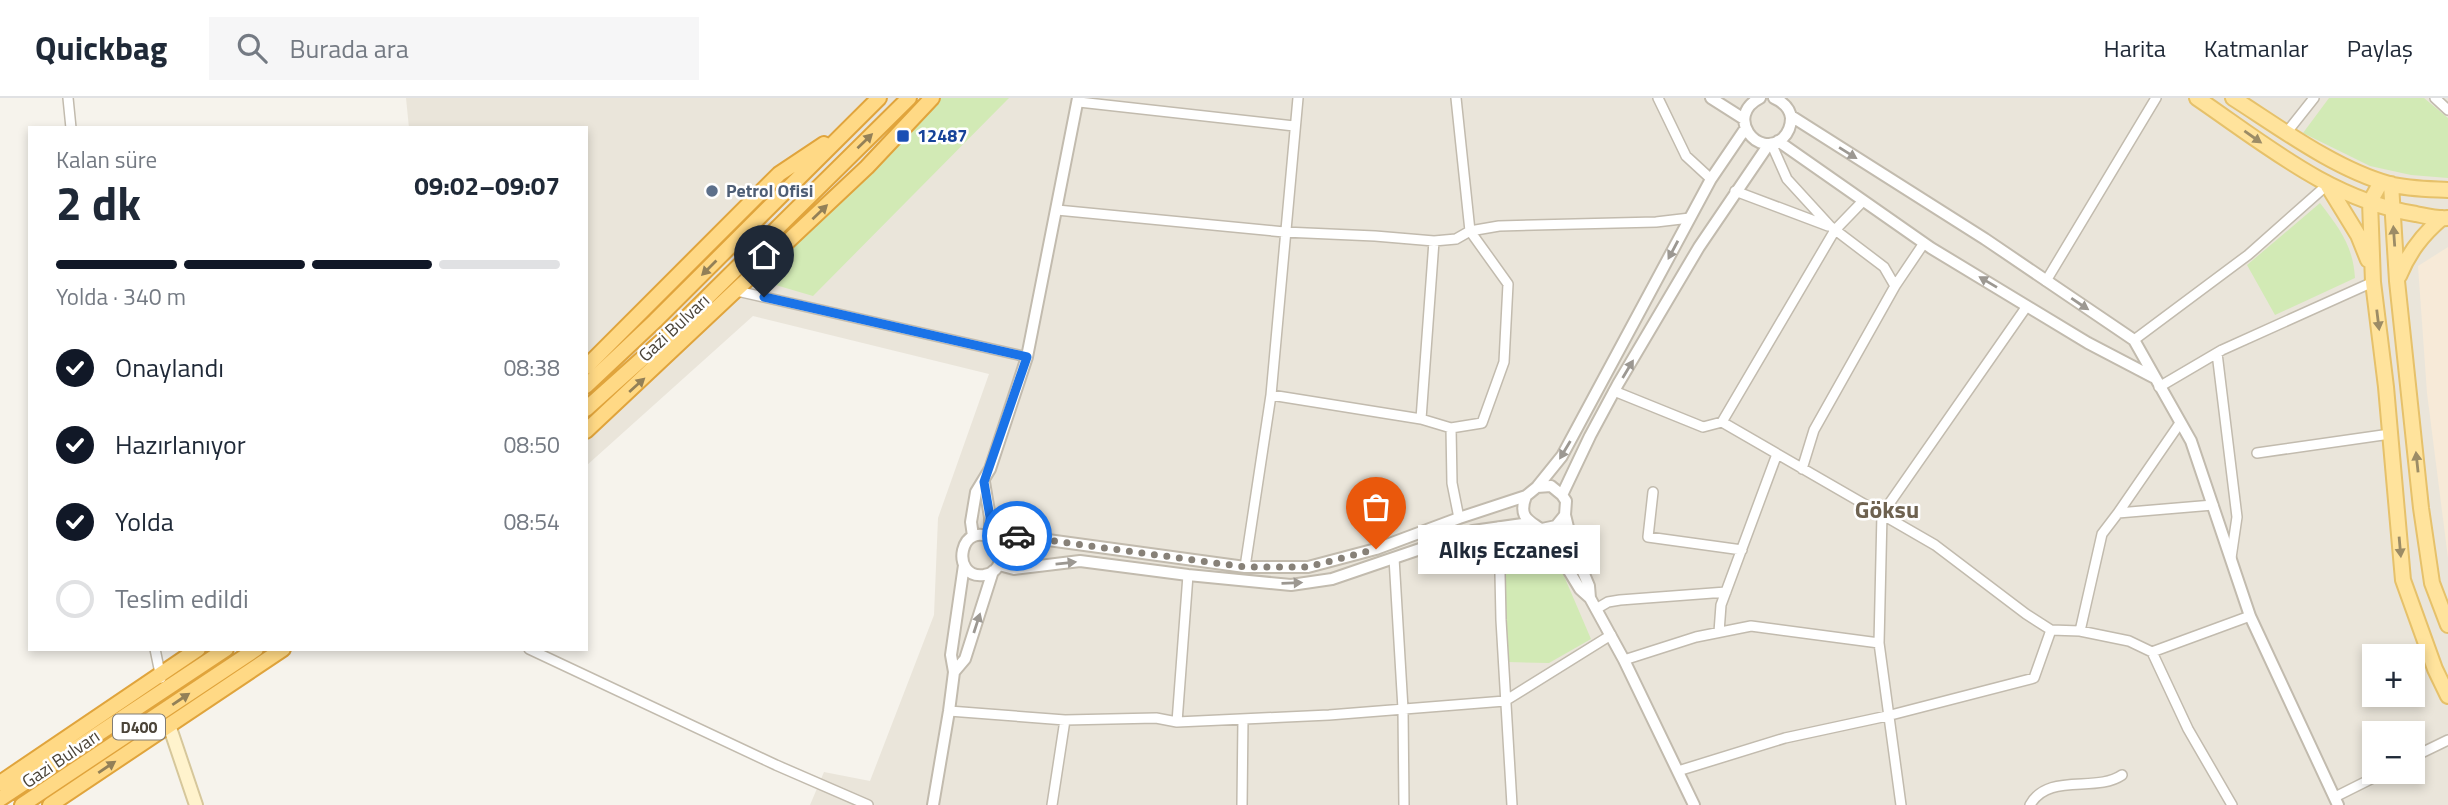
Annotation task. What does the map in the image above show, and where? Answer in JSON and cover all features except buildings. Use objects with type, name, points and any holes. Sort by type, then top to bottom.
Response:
[{"type":"highway","name":"Gazi Bulvarı","points":[[588,384],[656,321],[878,98]]},
{"type":"highway","name":"Gazi Bulvarı","points":[[588,407],[672,332],[909,98]]},
{"type":"highway","points":[[588,428],[867,167],[932,98]]},
{"type":"highway","points":[[588,365],[779,174],[852,125]]},
{"type":"highway","points":[[0,783],[195,651]]},
{"type":"highway","name":"Gazi Bulvarı","points":[[0,799],[223,651]]},
{"type":"highway","name":"Gazi Bulvarı","points":[[22,805],[253,651]]},
{"type":"highway","points":[[50,805],[280,651]]},
{"type":"main road","points":[[2197,98],[2327,185],[2392,210],[2445,218]]},
{"type":"main road","points":[[2232,98],[2353,170],[2411,189],[2448,190]]},
{"type":"main road","points":[[2386,183],[2371,202],[2373,276],[2403,580],[2435,669],[2448,696]]},
{"type":"main road","points":[[2386,183],[2392,210],[2421,508],[2432,583],[2448,625]]},
{"type":"main road","points":[[2327,185],[2358,235],[2373,276]]},
{"type":"main road","points":[[2398,281],[2407,258],[2419,240],[2445,218]]},
{"type":"main road","points":[[169,725],[196,805]]},
{"type":"street","points":[[68,98],[71,126]]},
{"type":"street","points":[[1245,567],[1271,395],[1298,98]]},
{"type":"street","points":[[1271,395],[1421,419],[1451,428],[1482,423],[1504,362],[1508,284],[1470,231],[1456,98]]},
{"type":"street","points":[[1658,98],[1686,156],[1711,179]]},
{"type":"street","points":[[1711,98],[1745,124],[1751,137],[1759,142],[1773,143],[1924,243],[2156,382]]},
{"type":"street","points":[[993,539],[1026,537],[1245,567],[1308,567],[1376,549],[1526,496],[1537,487],[1562,456],[1711,179],[1745,124],[1746,109],[1760,98]]},
{"type":"street","points":[[1774,98],[1789,112],[1985,239],[2134,340],[2191,441],[2250,616],[2337,801],[2365,784]]},
{"type":"street","points":[[1562,495],[1614,391],[1735,191],[1773,143],[1786,135],[1790,126],[1789,112],[1796,98]]},
{"type":"street","points":[[2046,281],[2156,98]]},
{"type":"street","points":[[2435,98],[2448,110]]},
{"type":"street","points":[[2287,132],[2310,99]]},
{"type":"street","points":[[973,536],[971,522],[976,492],[984,482],[1027,357],[1079,100],[1294,126]]},
{"type":"street","points":[[1773,143],[1787,179],[1832,228],[1884,267],[1895,286]]},
{"type":"street","points":[[2134,340],[2249,255],[2327,185]]},
{"type":"street","points":[[1735,191],[1832,228]]},
{"type":"street","points":[[1722,422],[1832,228],[1863,201]]},
{"type":"street","points":[[1057,210],[1284,232],[1434,241],[1456,239],[1470,231],[1499,226],[1656,222],[1690,218]]},
{"type":"street","points":[[1421,419],[1434,241]]},
{"type":"street","points":[[1802,468],[1814,430],[1895,286],[1924,243]]},
{"type":"street","points":[[2156,382],[2373,276]]},
{"type":"street","points":[[737,290],[1027,357]]},
{"type":"street","points":[[1901,805],[1879,643],[1882,513],[2027,306]]},
{"type":"street","points":[[2217,353],[2237,517],[2231,558]]},
{"type":"street","points":[[1614,391],[1703,426],[1722,422],[1935,545],[2051,630],[2080,631],[2129,641],[2152,652],[2188,729],[2232,805]]},
{"type":"street","points":[[2080,631],[2102,534],[2180,423]]},
{"type":"street","points":[[1451,428],[1452,483],[1459,518]]},
{"type":"street","points":[[2257,453],[2390,434]]},
{"type":"street","points":[[1719,632],[1721,605],[1777,454]]},
{"type":"street","points":[[984,482],[993,539]]},
{"type":"street","points":[[1537,487],[1551,486],[1566,501],[1565,515],[1573,548],[1593,603]]},
{"type":"street","points":[[1653,492],[1648,537],[1742,550]]},
{"type":"street","points":[[1526,496],[1523,510],[1529,523]]},
{"type":"street","points":[[2118,513],[2214,505]]},
{"type":"street","points":[[1542,529],[1556,526],[1565,515]]},
{"type":"street","points":[[964,565],[977,575],[986,575],[996,568],[1014,569],[1080,561],[1292,585],[1332,579],[1473,531],[1529,523],[1542,529],[1580,589],[1593,603],[1624,660],[1694,805]]},
{"type":"street","points":[[1499,527],[1512,805]]},
{"type":"street","points":[[933,805],[954,672],[951,655],[964,565],[962,549],[973,536],[981,534],[993,539],[1001,548],[965,659],[954,672]]},
{"type":"street","points":[[1394,558],[1403,709],[1404,805]]},
{"type":"street","points":[[1177,722],[1188,575]]},
{"type":"street","points":[[1593,603],[1726,592]]},
{"type":"street","points":[[2152,652],[2250,616]]},
{"type":"street","points":[[1624,660],[1696,637],[1751,626],[1879,643]]},
{"type":"street","points":[[1678,771],[1785,738],[1888,716],[2034,678],[2051,630]]},
{"type":"street","points":[[949,711],[1065,720],[1156,718],[1177,722],[1506,702],[1611,635]]},
{"type":"street","points":[[155,651],[160,675],[167,688]]},
{"type":"street","points":[[533,651],[776,765],[868,805]]},
{"type":"street","points":[[1242,805],[1243,719]]},
{"type":"street","points":[[1052,805],[1065,720]]},
{"type":"street","points":[[2425,751],[2448,740]]},
{"type":"street","points":[[2030,805],[2033,799],[2057,785],[2113,781],[2122,775]]},
{"type":"shaded area","points":[[406,98],[2448,98],[2448,805],[810,805],[824,772],[870,781],[934,615],[938,518],[989,374],[753,316],[588,464],[588,126],[409,126]]},
{"type":"shaded area","points":[[2448,247],[2448,558],[2427,393],[2418,266]]},
{"type":"green space","points":[[941,98],[1009,98],[813,296],[752,278]]},
{"type":"green space","points":[[2329,98],[2424,98],[2448,118],[2448,178],[2411,175],[2370,166],[2303,133]]},
{"type":"green space","points":[[2320,203],[2348,246],[2355,278],[2275,315],[2247,265]]},
{"type":"green space","points":[[1499,547],[1561,569],[1591,639],[1549,663],[1508,662]]},
{"type":"way so far","points":[[1017,536],[1245,567],[1308,567],[1376,549]]},
{"type":"place","name":"12487","points":[[903,136]]},
{"type":"place","name":"Petrol Ofisi","points":[[712,191]]},
{"type":"place","name":"Alkış Eczanesi","points":[[1376,549]]},
{"type":"district","name":"Göksu","points":[[1887,510]]},
{"type":"route","points":[[764,297],[1027,357],[984,482],[990,517],[989,536],[996,541],[1017,536]]}]
